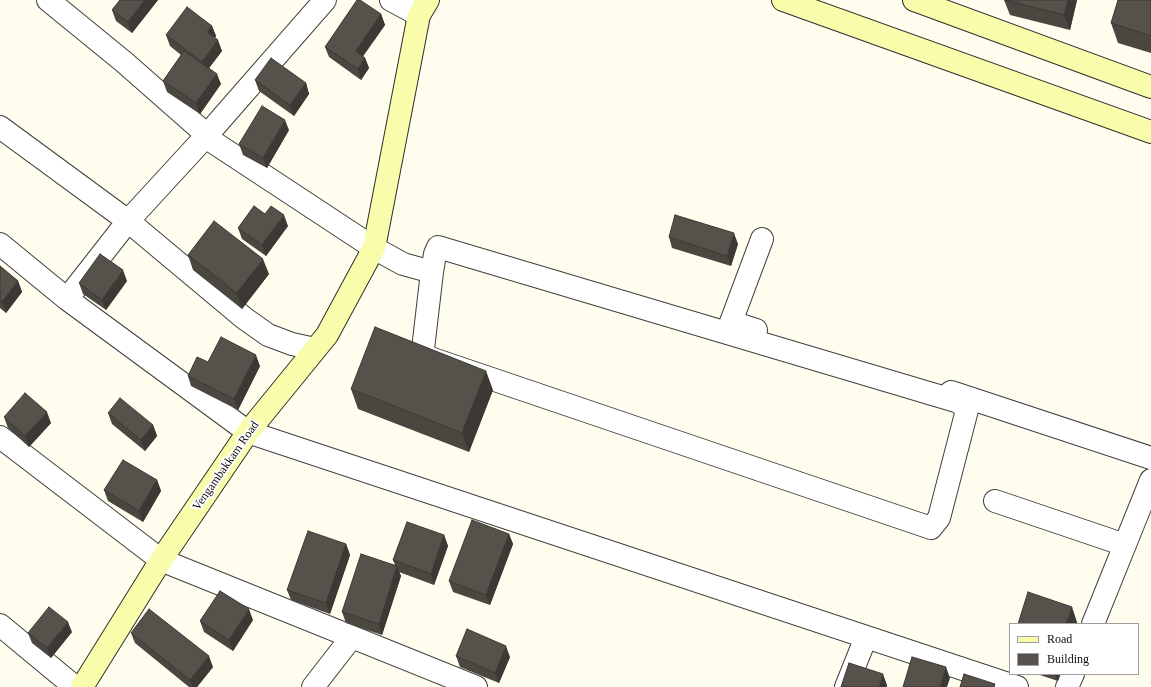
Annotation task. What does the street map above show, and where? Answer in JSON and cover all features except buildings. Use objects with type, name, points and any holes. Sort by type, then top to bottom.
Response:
[{"type":"main road","points":[[783,0],[1151,132]]},
{"type":"main road","points":[[914,0],[1151,87]]},
{"type":"main road","name":"Vengambakkam Road","points":[[82,687],[161,560],[248,432],[327,335],[374,248],[424,8]]},
{"type":"street","points":[[48,0],[124,62],[213,142],[374,248],[403,264],[432,272]]},
{"type":"street","points":[[67,299],[128,221],[207,135],[325,0]]},
{"type":"street","points":[[391,0],[424,8]]},
{"type":"street","points":[[0,127],[128,221],[244,318],[268,335],[292,344],[315,348]]},
{"type":"street","points":[[762,239],[731,322],[1151,458]]},
{"type":"street","points":[[0,244],[67,299],[248,432],[1016,687]]},
{"type":"street","points":[[438,247],[960,402],[967,410],[939,518],[931,528],[427,357],[422,349],[432,272],[435,254],[438,247]]},
{"type":"street","points":[[0,437],[161,560],[351,638],[476,687]]},
{"type":"street","points":[[1093,623],[1151,480]]},
{"type":"street","points":[[995,501],[1125,545]]},
{"type":"street","points":[[0,625],[74,687]]},
{"type":"street","points":[[846,687],[866,637]]},
{"type":"street","points":[[313,687],[351,638]]},
{"type":"street","points":[[1067,687],[1073,675]]}]
